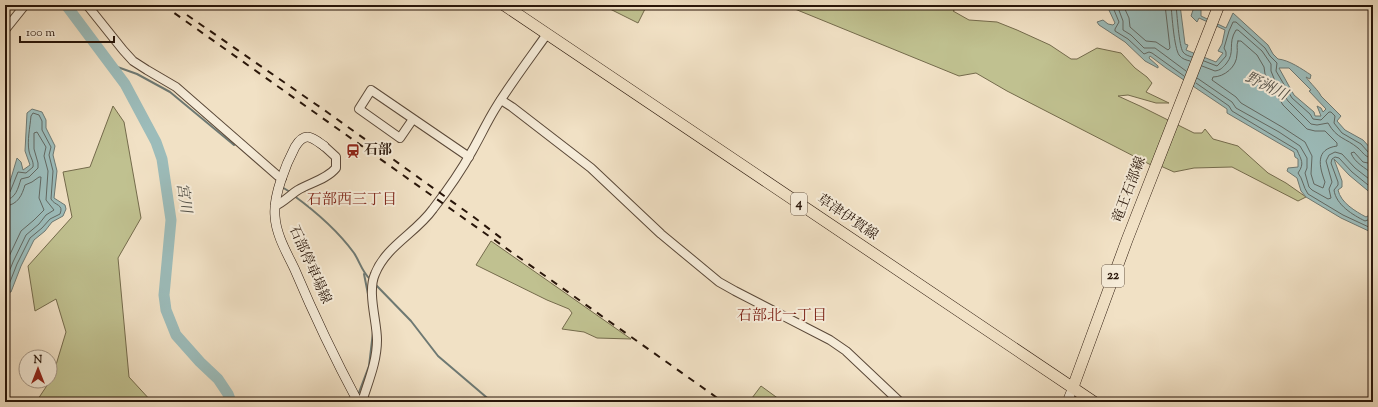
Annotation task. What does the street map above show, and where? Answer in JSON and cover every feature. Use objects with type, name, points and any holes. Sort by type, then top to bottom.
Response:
[{"type":"main road","name":"草津伊賀線","points":[[504,5],[1094,402]]},
{"type":"main road","name":"竜王石部線","points":[[1073,387],[1106,295],[1219,5]]},
{"type":"main road","name":"石部停車場線","points":[[324,146],[308,136],[302,138],[295,147],[281,183],[275,206],[275,216],[277,230],[305,294],[358,402]]},
{"type":"main road","points":[[1067,402],[1073,387]]},
{"type":"street","points":[[5,30],[25,5]]},
{"type":"street","points":[[87,5],[123,50],[133,60],[176,87],[278,176],[281,183]]},
{"type":"street","points":[[362,402],[374,365],[377,342],[377,328],[372,291],[374,275],[395,245],[428,216],[468,157],[495,108],[547,34]]},
{"type":"street","points":[[412,119],[400,138],[358,108],[371,90],[468,157]]},
{"type":"street","points":[[501,100],[591,168],[661,234],[719,282],[830,340],[846,351],[900,402]]},
{"type":"street","points":[[275,206],[283,202],[292,194],[330,174],[336,168],[336,157],[324,146]]},
{"type":"green space","points":[[602,5],[647,5],[638,23]]},
{"type":"green space","points":[[785,5],[984,5],[985,9],[957,8],[953,11],[969,20],[997,22],[1017,30],[1050,45],[1071,59],[1077,59],[1097,48],[1121,53],[1152,83],[1146,92],[1169,103],[1156,103],[1128,95],[1118,96],[1194,133],[1202,133],[1205,129],[1213,139],[1238,146],[1268,173],[1306,197],[1298,201],[1232,167],[1194,168],[1174,172],[1154,163],[1151,165],[1007,91],[976,73],[959,76]]},
{"type":"green space","points":[[113,106],[124,122],[141,218],[118,258],[129,377],[152,402],[36,402],[45,389],[58,389],[58,358],[66,332],[56,299],[35,311],[28,266],[72,217],[63,172],[90,167]]},
{"type":"green space","points":[[491,241],[631,339],[597,338],[584,332],[562,329],[572,313],[569,309],[547,300],[476,265]]},
{"type":"green space","points":[[761,386],[783,402],[749,402]]},
{"type":"water","name":"野洲川","points":[[1108,5],[1180,5],[1185,44],[1188,45],[1186,50],[1216,62],[1223,53],[1218,51],[1222,44],[1225,30],[1199,18],[1197,22],[1191,16],[1193,7],[1187,5],[1204,5],[1201,10],[1201,16],[1226,28],[1233,13],[1268,45],[1278,59],[1291,63],[1311,75],[1310,79],[1306,77],[1321,96],[1341,116],[1337,121],[1345,130],[1363,140],[1373,151],[1373,195],[1349,175],[1334,159],[1342,181],[1342,187],[1338,190],[1342,199],[1357,212],[1366,217],[1373,213],[1373,233],[1341,218],[1306,197],[1301,191],[1297,178],[1287,171],[1288,168],[1298,167],[1298,159],[1295,157],[1294,152],[1227,113],[1227,109],[1150,56],[1149,58],[1158,66],[1158,68],[1145,61],[1125,42],[1099,25],[1097,22],[1103,20],[1108,24],[1113,25],[1115,23]],"holes":[[[1279,68],[1289,68],[1311,90],[1309,91],[1326,109],[1323,112],[1321,108],[1317,106],[1321,116],[1315,116],[1314,112],[1294,95]]]},
{"type":"water","points":[[32,109],[42,112],[46,120],[46,128],[55,146],[53,155],[57,171],[54,198],[65,205],[66,209],[63,216],[52,222],[45,231],[34,240],[21,266],[11,292],[5,293],[5,194],[17,158],[21,162],[23,170],[30,165],[25,151],[27,113]]},
{"type":"waterway","name":"宮川","points":[[66,5],[125,84],[156,142],[162,159],[171,220],[164,295],[166,310],[176,335],[200,362],[218,379],[228,394],[231,402]]},
{"type":"waterway","points":[[109,64],[137,74],[170,92],[234,145]]},
{"type":"waterway","points":[[282,187],[290,192]]},
{"type":"waterway","points":[[293,195],[310,208],[341,237],[354,253],[363,270],[370,279]]},
{"type":"waterway","points":[[364,274],[368,294]]},
{"type":"waterway","points":[[375,284],[411,321],[438,356],[492,402]]},
{"type":"waterway","points":[[358,395],[369,366],[373,332]]},
{"type":"railway","points":[[163,5],[723,402]]},
{"type":"railway","points":[[187,15],[327,112],[501,238]]},
{"type":"place","name":"石部","points":[[353,151]]},
{"type":"district","name":"石部西三丁目","points":[[352,200]]},
{"type":"district","name":"石部北一丁目","points":[[782,316]]}]
